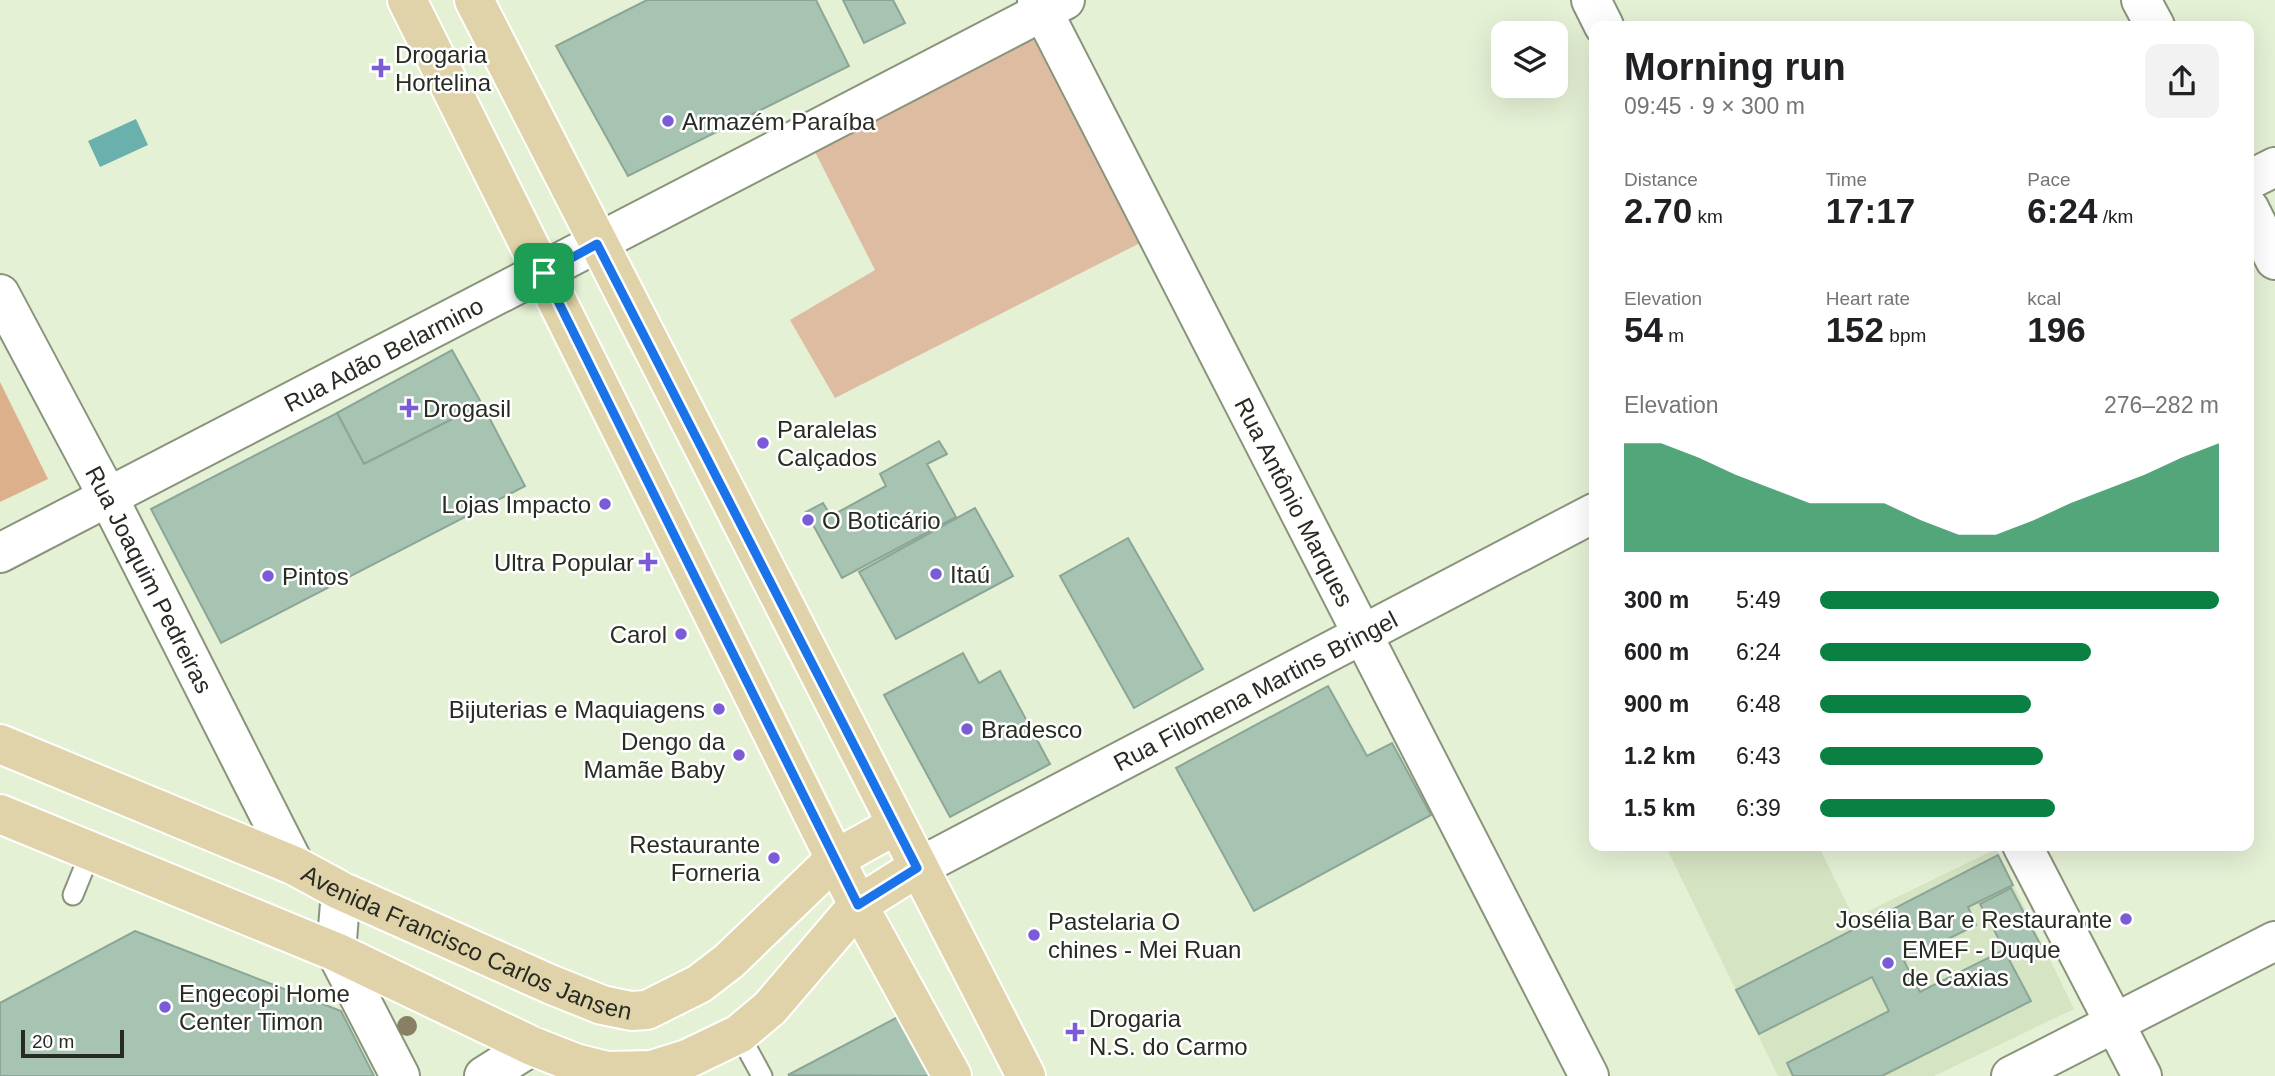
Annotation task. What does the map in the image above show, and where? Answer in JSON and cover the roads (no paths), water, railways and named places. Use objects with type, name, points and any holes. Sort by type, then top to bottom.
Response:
[{"type":"main road","points":[[407,0],[858,905],[952,1076]]},
{"type":"main road","points":[[474,0],[1026,1076]]},
{"type":"main road","name":"Avenida Francisco Carlos Jansen","points":[[0,744],[295,866],[341,891],[552,985],[602,1005],[631,1011],[647,1010],[699,984],[729,961],[835,859],[895,825]]},
{"type":"main road","points":[[0,814],[336,952],[532,1046],[575,1063],[611,1073],[652,1070],[687,1059],[739,1034],[770,1008],[858,905],[917,868]]},
{"type":"street","points":[[1591,0],[1602,21]]},
{"type":"street","points":[[2141,0],[2152,21]]},
{"type":"street","name":"Rua Adão Belarmino","points":[[0,553],[107,495],[544,273],[1049,4]]},
{"type":"street","name":"Rua Antônio Marques","points":[[1049,4],[1363,633],[1589,1076]]},
{"type":"street","points":[[2254,178],[2275,167]]},
{"type":"street","points":[[2254,218],[2275,260]]},
{"type":"street","name":"Rua Joaquim Pedreiras","points":[[0,294],[107,495],[295,866]]},
{"type":"street","name":"Rua Filomena Martins Bringel","points":[[917,868],[1589,516]]},
{"type":"street","points":[[2025,851],[2142,1076]]},
{"type":"street","points":[[341,891],[336,952],[400,1076]]},
{"type":"street","points":[[2011,1076],[2275,941]]},
{"type":"street","points":[[484,1076],[532,1046]]},
{"type":"lane","points":[[73,895],[91,851]]},
{"type":"lane","points":[[739,1034],[762,1076]]},
{"type":"water","points":[[136,119],[148,145],[100,167],[88,141]]},
{"type":"place","name":"Drogaria Hortelina","points":[[381,68]]},
{"type":"place","name":"Armazém Paraíba","points":[[668,121]]},
{"type":"place","name":"Drogasil","points":[[409,408]]},
{"type":"place","name":"Paralelas Calçados","points":[[763,443]]},
{"type":"place","name":"Lojas Impacto","points":[[605,504]]},
{"type":"place","name":"O Boticário","points":[[808,520]]},
{"type":"place","name":"Ultra Popular","points":[[648,562]]},
{"type":"place","name":"Itaú","points":[[936,574]]},
{"type":"place","name":"Pintos","points":[[268,576]]},
{"type":"place","name":"Carol","points":[[681,634]]},
{"type":"place","name":"Bijuterias e Maquiagens","points":[[719,709]]},
{"type":"place","name":"Bradesco","points":[[967,729]]},
{"type":"place","name":"Dengo da Mamãe Baby","points":[[739,755]]},
{"type":"place","name":"Restaurante Forneria","points":[[774,858]]},
{"type":"place","name":"Josélia Bar e Restaurante","points":[[2126,919]]},
{"type":"place","name":"Pastelaria O chines - Mei Ruan","points":[[1034,935]]},
{"type":"place","name":"EMEF - Duque de Caxias","points":[[1888,963]]},
{"type":"place","name":"Engecopi Home Center Timon","points":[[165,1007]]},
{"type":"place","name":"Drogaria N.S. do Carmo","points":[[1075,1032]]}]
